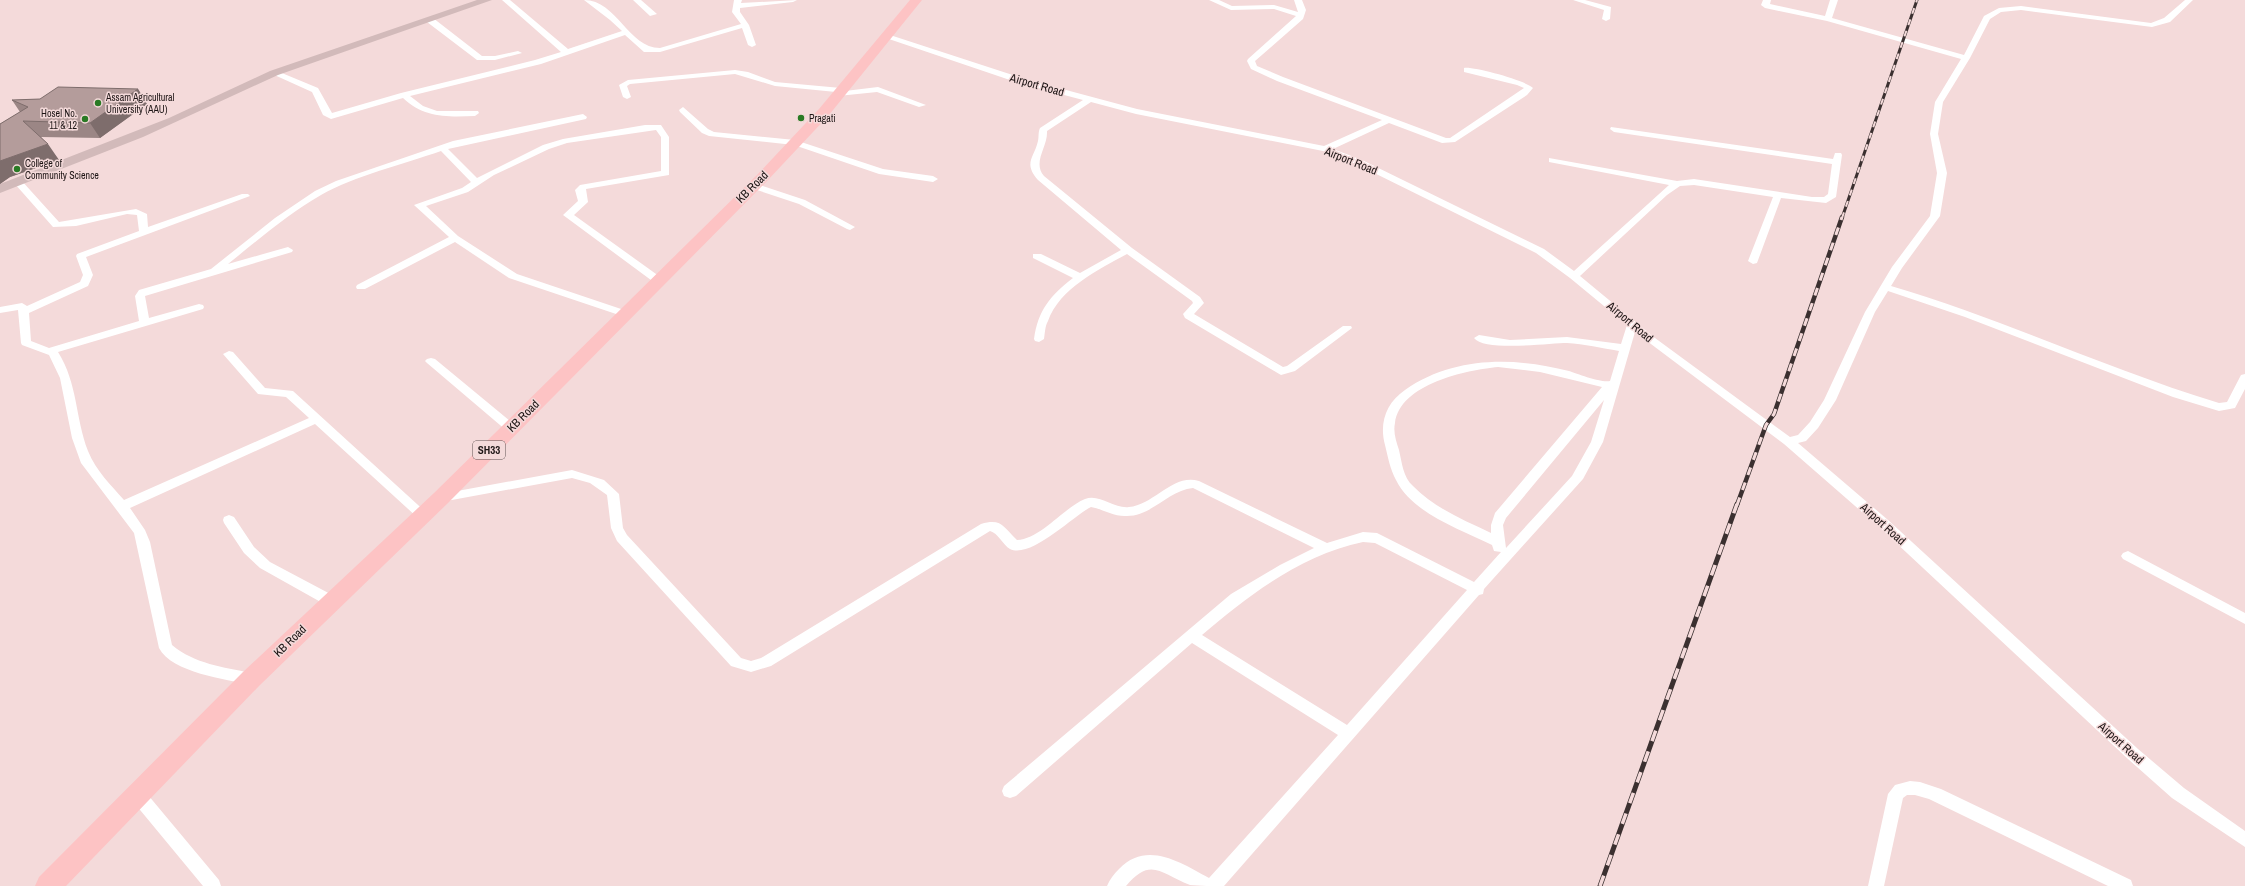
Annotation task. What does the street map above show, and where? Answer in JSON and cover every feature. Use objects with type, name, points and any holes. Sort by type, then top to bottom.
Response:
[{"type":"main road","points":[[0,189],[106,148],[241,90],[274,73],[487,0]]},
{"type":"main road","name":"KB Road","points":[[48,886],[251,679],[441,498],[754,186],[795,143],[840,92],[887,37],[916,0]]},
{"type":"street","points":[[506,0],[567,54]]},
{"type":"street","points":[[588,0],[606,12],[628,32],[635,41],[647,50],[652,51],[745,25]]},
{"type":"street","points":[[637,0],[653,14]]},
{"type":"street","points":[[752,45],[745,25],[736,12],[738,3],[793,0]]},
{"type":"street","points":[[1214,0],[1231,8],[1279,8]]},
{"type":"street","points":[[1265,0],[1279,8],[1301,15]]},
{"type":"street","points":[[1298,0],[1301,15],[1296,23],[1251,60],[1252,64],[1280,79],[1386,121],[1438,140],[1449,141],[1524,93],[1529,88],[1520,83],[1467,70]]},
{"type":"street","points":[[1576,0],[1608,9],[1606,19]]},
{"type":"street","points":[[1767,0],[1765,5],[1768,6],[1828,18],[1966,58]]},
{"type":"street","points":[[1828,18],[1834,0]]},
{"type":"street","points":[[1788,441],[1802,438],[1814,425],[1830,400],[1870,312],[1885,287],[1935,216],[1942,173],[1934,134],[1936,112],[1944,91],[1966,58],[1987,18],[2003,9],[2037,9],[2125,23],[2152,25],[2167,20],[2189,0]]},
{"type":"street","points":[[430,20],[480,58],[518,53]]},
{"type":"street","points":[[274,73],[315,90],[328,115],[339,114],[404,95],[567,54],[628,32]]},
{"type":"street","name":"Airport Road","points":[[887,37],[1022,81],[1090,100],[1175,120],[1325,149],[1359,162],[1520,240],[1550,257],[1632,325],[1788,441],[1883,523],[2139,759],[2178,793],[2245,840]]},
{"type":"street","points":[[627,97],[623,85],[628,82],[746,72],[767,83],[840,92],[878,90],[922,105]]},
{"type":"street","points":[[404,95],[414,104],[438,116],[475,113]]},
{"type":"street","points":[[1090,100],[1043,130],[1043,140],[1033,166],[1041,178],[1128,250],[1196,298],[1199,303],[1188,314],[1189,316],[1276,370],[1286,371],[1291,369],[1347,328]]},
{"type":"street","points":[[683,110],[705,131],[712,134],[795,143],[882,172],[933,179]]},
{"type":"street","points":[[216,270],[278,220],[323,191],[353,178],[469,140],[583,116]]},
{"type":"street","points":[[1325,149],[1386,121]]},
{"type":"street","points":[[626,314],[521,280],[455,238],[418,205],[465,190],[476,182],[538,150],[555,144],[658,127],[665,137],[666,173],[583,187],[580,190],[584,202],[568,215],[659,281]]},
{"type":"street","points":[[1552,160],[1589,170],[1613,172],[1677,184],[1704,183],[1816,200],[1831,198],[1834,195],[1837,159],[1614,129]]},
{"type":"street","points":[[443,148],[476,182]]},
{"type":"street","points":[[18,182],[56,225],[82,223],[133,210],[142,214],[144,233]]},
{"type":"street","points":[[1574,276],[1658,198],[1677,184]]},
{"type":"street","points":[[754,186],[797,200],[850,227]]},
{"type":"street","points":[[1753,261],[1778,195]]},
{"type":"street","points":[[24,311],[84,284],[88,275],[81,256],[85,253],[245,196]]},
{"type":"street","points":[[361,288],[455,238]]},
{"type":"street","points":[[144,322],[140,294],[216,270],[288,250]]},
{"type":"street","points":[[1039,339],[1045,314],[1064,291],[1079,278],[1128,250]]},
{"type":"street","points":[[1037,256],[1079,278]]},
{"type":"street","points":[[1885,287],[1944,304],[2106,369],[2209,404],[2227,407],[2231,405],[2244,384]]},
{"type":"street","points":[[0,310],[22,306],[24,311],[23,334],[26,344],[49,351],[56,357],[68,381],[75,428],[82,452],[97,479],[132,520],[143,540],[166,648],[173,655],[186,662],[251,679]]},
{"type":"street","points":[[49,351],[199,307]]},
{"type":"street","points":[[1213,886],[1478,590],[1501,561],[1577,479],[1597,442],[1612,383],[1632,325]]},
{"type":"street","points":[[1479,338],[1510,343],[1558,340],[1625,348]]},
{"type":"street","points":[[230,354],[262,391],[286,392],[423,515]]},
{"type":"street","points":[[431,361],[511,428]]},
{"type":"street","points":[[1499,543],[1431,507],[1419,499],[1404,484],[1399,476],[1388,428],[1392,413],[1398,403],[1414,390],[1432,379],[1461,369],[1497,364],[1533,367],[1612,383]]},
{"type":"street","points":[[1501,561],[1497,525],[1500,516],[1612,383]]},
{"type":"street","points":[[121,506],[317,419]]},
{"type":"street","points":[[441,498],[572,474],[583,476],[601,483],[613,494],[617,528],[622,538],[736,662],[745,667],[755,666],[766,662],[986,527],[994,525],[1014,544],[1022,545],[1049,530],[1089,502],[1121,512],[1129,512],[1146,506],[1184,486],[1195,484],[1326,548]]},
{"type":"street","points":[[229,520],[249,550],[265,565],[331,602]]},
{"type":"street","points":[[1010,791],[1192,636],[1225,606],[1260,582],[1326,548],[1361,536],[1377,538],[1478,590]]},
{"type":"street","points":[[2128,556],[2245,619]]},
{"type":"street","points":[[1192,636],[1349,734]]},
{"type":"street","points":[[1876,886],[1896,794],[1901,789],[1908,787],[1935,794],[2125,886]]},
{"type":"street","points":[[137,794],[213,886]]},
{"type":"street","points":[[1115,886],[1129,870],[1140,863],[1150,861],[1179,871],[1207,886]]},
{"type":"building","points":[[58,87],[138,89],[90,123],[23,121],[48,144],[0,161],[0,124],[28,107],[12,100],[40,99]]},
{"type":"railway","points":[[1842,218],[1917,0]]},
{"type":"railway","points":[[1737,505],[1766,425],[1774,414],[1842,217]]},
{"type":"railway","points":[[1600,886],[1737,504]]},
{"type":"place","name":"Assam Agricultural University (AAU)","points":[[98,103]]},
{"type":"place","name":"Pragati","points":[[801,118]]},
{"type":"place","name":"Hosel No. 11 & 12","points":[[85,119]]},
{"type":"place","name":"College of Community Science","points":[[17,169]]}]
